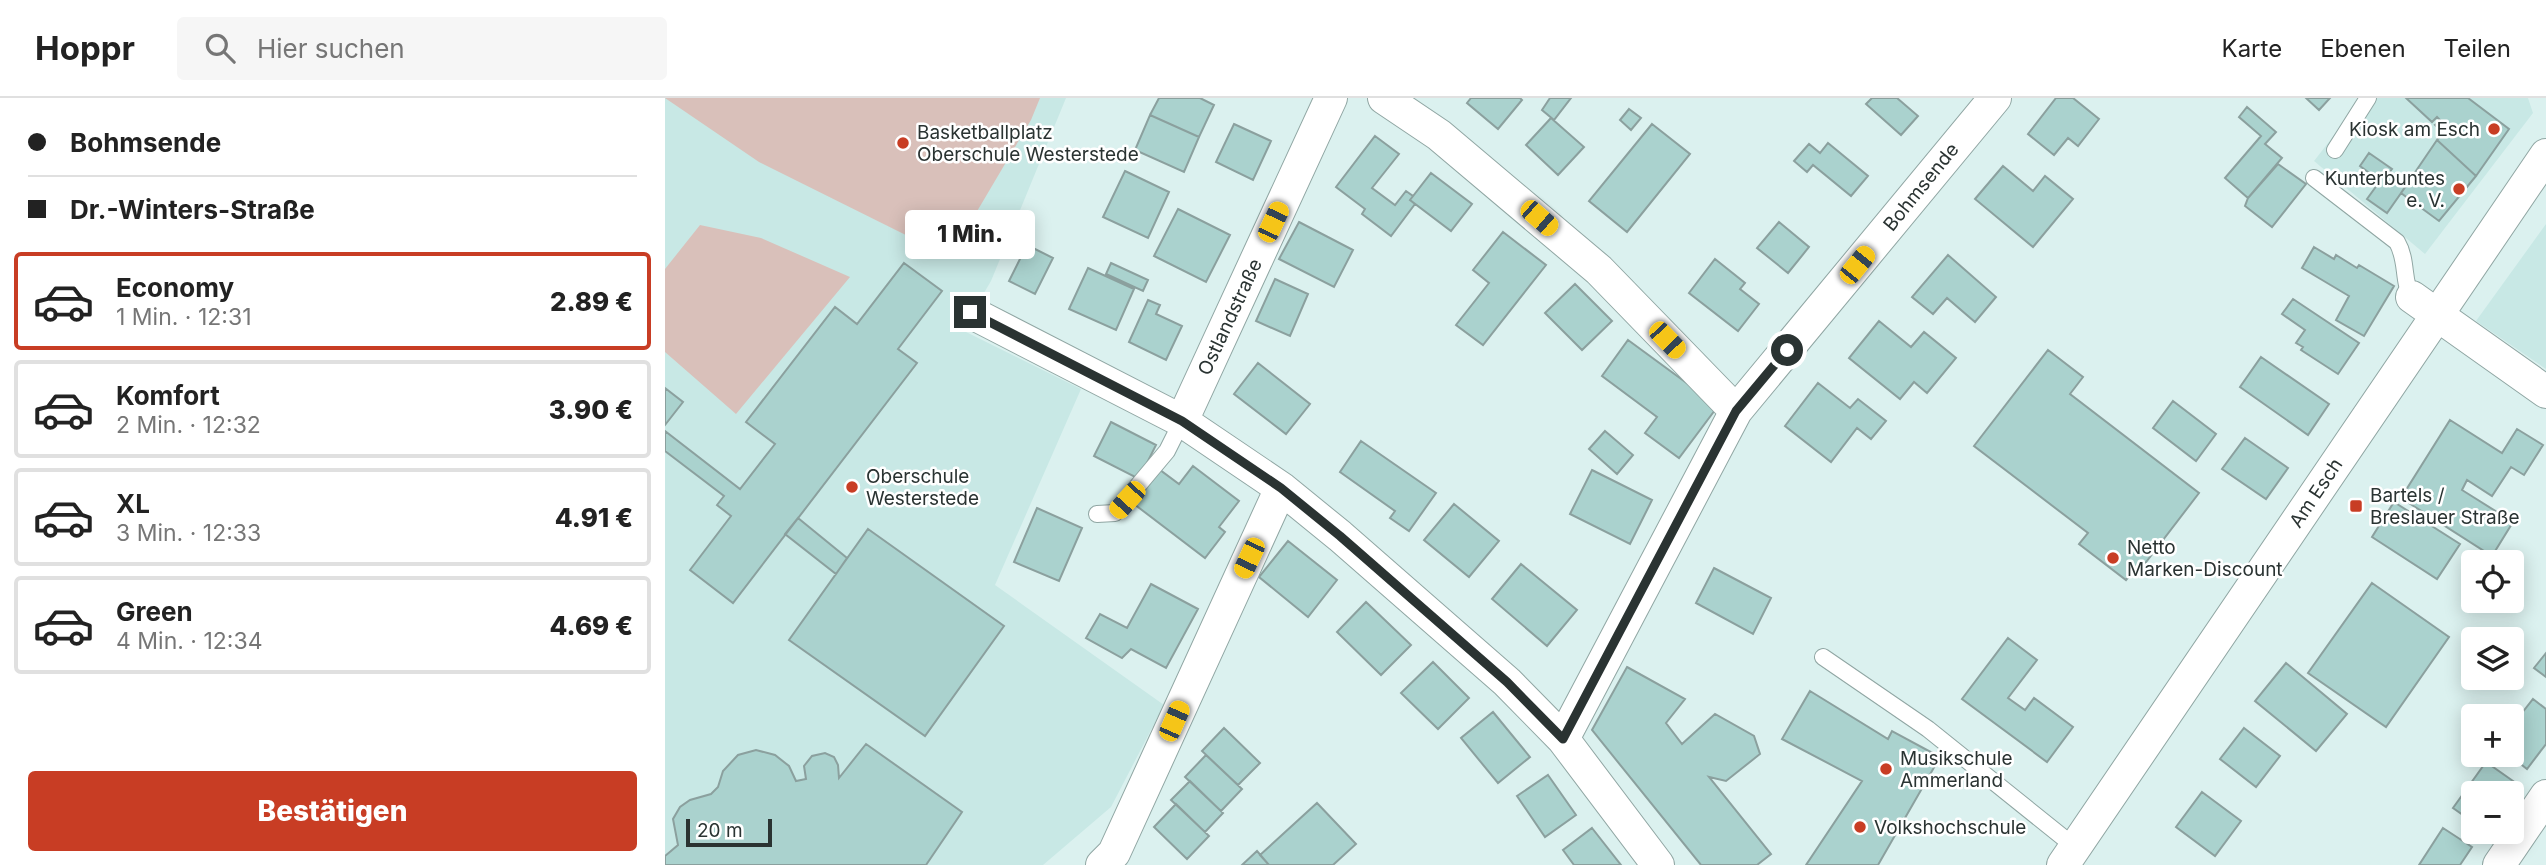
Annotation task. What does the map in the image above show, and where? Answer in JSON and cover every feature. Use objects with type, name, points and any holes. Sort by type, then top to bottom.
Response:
[{"type":"street","name":"Ostlandstraße","points":[[1182,421],[1331,98]]},
{"type":"street","points":[[1384,98],[1439,135],[1599,270],[1736,411]]},
{"type":"street","name":"Bohmsende","points":[[1563,739],[1736,411],[1979,104]]},
{"type":"street","name":"Am Esch","points":[[2069,856],[2424,306],[2546,155]]},
{"type":"street","points":[[2424,306],[2546,392]]},
{"type":"street","points":[[970,312],[1182,421],[1281,488],[1507,682],[1563,739],[1658,865]]},
{"type":"street","points":[[1114,861],[1281,488]]},
{"type":"street","points":[[2499,865],[2546,796]]},
{"type":"lane","points":[[2335,150],[2368,98]]},
{"type":"lane","points":[[2314,178],[2397,242],[2404,254],[2407,290],[2424,306]]},
{"type":"lane","points":[[1097,513],[1115,513],[1167,451],[1182,421]]},
{"type":"lane","points":[[1823,657],[1928,729],[2069,856]]},
{"type":"shaded area","name":"Oberschule Westerstede","points":[[665,98],[1066,98],[991,281],[962,330],[1081,389],[995,585],[1164,705],[1111,807],[1043,865],[665,865]]},
{"type":"shaded area","points":[[665,98],[1040,98],[1031,120],[950,257],[759,162]]},
{"type":"shaded area","points":[[2363,98],[2528,98],[2533,113],[2425,254],[2314,161]]},
{"type":"shaded area","points":[[2546,224],[2546,369],[2476,321]]},
{"type":"shaded area","points":[[700,225],[761,238],[850,277],[736,414],[665,352],[665,269]]},
{"type":"building","points":[[1159,98],[1200,98],[1214,105],[1199,137],[1150,115]]},
{"type":"building","points":[[1471,98],[1522,100],[1498,129],[1467,103]]},
{"type":"building","points":[[1550,98],[1571,98],[1554,120],[1542,110]]},
{"type":"building","points":[[1872,98],[1897,98],[1918,116],[1901,135],[1866,104]]},
{"type":"building","points":[[2056,98],[2073,98],[2099,119],[2078,146],[2068,138],[2054,155],[2028,134]]},
{"type":"building","points":[[2306,98],[2330,98],[2319,110]]},
{"type":"building","points":[[2406,98],[2468,98],[2509,129],[2476,176],[2437,140],[2443,133],[2435,125],[2441,121],[2437,117],[2432,122]]},
{"type":"building","points":[[2247,107],[2276,132],[2265,144],[2282,158],[2248,198],[2225,178],[2261,136],[2239,117]]},
{"type":"building","points":[[1629,109],[1641,118],[1631,130],[1620,120]]},
{"type":"building","points":[[1150,115],[1199,137],[1184,172],[1135,150]]},
{"type":"building","points":[[1551,118],[1584,147],[1558,175],[1526,145]]},
{"type":"building","points":[[1234,124],[1271,141],[1253,180],[1216,162]]},
{"type":"building","points":[[1652,124],[1690,154],[1627,232],[1589,201]]},
{"type":"building","points":[[1375,136],[1399,154],[1372,188],[1395,205],[1406,191],[1413,196],[1410,200],[1415,204],[1391,236],[1362,214],[1365,209],[1336,187]]},
{"type":"building","points":[[2437,140],[2476,176],[2439,221],[2401,193]]},
{"type":"building","points":[[1828,143],[1868,176],[1851,196],[1813,165],[1807,172],[1794,161],[1809,144],[1820,153]]},
{"type":"building","points":[[2369,153],[2392,169],[2389,173],[2406,186],[2387,213],[2367,199],[2380,181],[2360,166]]},
{"type":"building","points":[[2278,164],[2306,184],[2272,227],[2245,206],[2248,198]]},
{"type":"building","points":[[2003,166],[2033,191],[2045,176],[2073,199],[2033,247],[1975,199]]},
{"type":"building","points":[[1125,171],[1169,192],[1148,238],[1103,217]]},
{"type":"building","points":[[1431,173],[1472,204],[1451,231],[1410,200]]},
{"type":"building","points":[[1178,209],[1230,235],[1206,282],[1154,256]]},
{"type":"building","points":[[1299,222],[1353,250],[1334,287],[1279,259]]},
{"type":"building","points":[[1779,222],[1809,247],[1788,273],[1757,248]]},
{"type":"building","points":[[1503,232],[1546,265],[1483,345],[1456,325],[1489,283],[1473,270]]},
{"type":"building","points":[[1027,245],[1053,258],[1035,294],[1009,281]]},
{"type":"building","points":[[2314,247],[2334,259],[2336,255],[2357,268],[2359,265],[2394,286],[2364,336],[2336,320],[2349,296],[2302,268]]},
{"type":"building","points":[[1948,255],[1996,297],[1975,322],[1947,298],[1933,314],[1912,297]]},
{"type":"building","points":[[1715,259],[1745,283],[1740,289],[1759,304],[1738,331],[1689,293]]},
{"type":"building","name":"Oberschule Westerstede","points":[[904,263],[942,291],[898,349],[917,363],[733,603],[690,570],[731,516],[717,505],[724,496],[665,451],[665,431],[740,489],[775,444],[746,422],[835,307],[857,324]]},
{"type":"building","points":[[1111,263],[1148,280],[1143,291],[1106,274]]},
{"type":"building","points":[[1088,268],[1134,289],[1116,330],[1069,309]]},
{"type":"building","points":[[1275,279],[1308,294],[1290,336],[1256,321]]},
{"type":"building","points":[[1575,284],[1612,321],[1582,350],[1545,313]]},
{"type":"building","points":[[2293,299],[2359,343],[2338,374],[2301,350],[2303,347],[2296,343],[2305,330],[2282,314]]},
{"type":"building","points":[[1148,300],[1160,305],[1156,314],[1182,326],[1166,360],[1129,342]]},
{"type":"building","points":[[1879,321],[1911,347],[1924,332],[1956,358],[1927,393],[1914,382],[1900,399],[1849,358]]},
{"type":"building","points":[[1628,340],[1718,406],[1679,458],[1645,433],[1657,417],[1602,376]]},
{"type":"building","points":[[2048,350],[2083,377],[2070,394],[2199,493],[2140,570],[2136,568],[2126,580],[2079,544],[2088,533],[1974,446]]},
{"type":"building","points":[[2261,357],[2329,404],[2308,435],[2240,387]]},
{"type":"building","points":[[1258,363],[1310,404],[1286,434],[1234,394]]},
{"type":"building","points":[[1818,383],[1850,408],[1858,399],[1886,421],[1871,439],[1857,428],[1831,462],[1785,426]]},
{"type":"building","points":[[665,388],[683,402],[665,425]]},
{"type":"building","points":[[2173,401],[2216,434],[2196,461],[2153,428]]},
{"type":"building","points":[[2450,420],[2502,453],[2517,429],[2543,445],[2524,475],[2511,467],[2492,496],[2467,480],[2462,490],[2513,522],[2496,550],[2483,550],[2401,498]]},
{"type":"building","points":[[1111,422],[1156,445],[1139,479],[1094,456]]},
{"type":"building","points":[[1605,431],[1633,455],[1617,474],[1589,449]]},
{"type":"building","points":[[2245,438],[2288,468],[2266,499],[2222,469]]},
{"type":"building","points":[[1361,441],[1436,493],[1409,531],[1390,518],[1395,511],[1340,472]]},
{"type":"building","points":[[1193,466],[1239,501],[1219,527],[1225,532],[1205,558],[1134,504],[1160,470],[1179,484]]},
{"type":"building","points":[[1592,470],[1652,500],[1630,544],[1570,514]]},
{"type":"building","points":[[2394,502],[2460,544],[2437,579],[2372,537]]},
{"type":"building","points":[[1454,504],[1499,541],[1469,577],[1424,540]]},
{"type":"building","points":[[1037,508],[1082,528],[1059,581],[1014,562]]},
{"type":"building","name":"Oberschule Westerstede","points":[[798,518],[847,558],[836,574],[785,534]]},
{"type":"building","name":"Oberschule Westerstede","points":[[868,529],[1004,626],[925,736],[789,640]]},
{"type":"building","points":[[1288,541],[1337,580],[1308,617],[1259,577]]},
{"type":"building","points":[[1521,564],[1577,610],[1547,646],[1492,599]]},
{"type":"building","points":[[1714,568],[1771,598],[1753,634],[1696,603]]},
{"type":"building","points":[[2372,583],[2449,637],[2386,727],[2308,673]]},
{"type":"building","points":[[1151,584],[1198,609],[1166,668],[1131,649],[1122,658],[1086,638],[1100,614],[1127,628]]},
{"type":"building","points":[[1366,602],[1411,645],[1381,675],[1337,632]]},
{"type":"building","points":[[2008,638],[2037,660],[2008,698],[2025,710],[2034,698],[2073,727],[2047,762],[1962,699]]},
{"type":"building","points":[[2546,653],[2546,677],[2534,668]]},
{"type":"building","points":[[1433,662],[1469,698],[1438,729],[1401,693]]},
{"type":"building","points":[[2286,663],[2347,714],[2316,751],[2255,701]]},
{"type":"building","points":[[1627,667],[1685,699],[1666,723],[1682,744],[1715,714],[1754,736],[1760,754],[1726,781],[1709,777],[1771,854],[1757,865],[1701,865],[1592,730]]},
{"type":"building","name":"Musikschule Ammerland","points":[[1810,691],[1888,739],[1892,731],[1940,757],[1878,865],[1806,865],[1862,781],[1782,739]]},
{"type":"building","points":[[2533,699],[2546,709],[2546,744],[2527,769],[2524,767],[2524,710]]},
{"type":"building","points":[[1493,712],[1530,757],[1498,783],[1461,738]]},
{"type":"building","points":[[1224,728],[1260,763],[1238,785],[1202,751]]},
{"type":"building","points":[[2244,728],[2280,756],[2256,787],[2220,759]]},
{"type":"building","points":[[866,744],[962,812],[926,865],[665,865],[665,856],[678,845],[673,819],[680,807],[690,800],[711,794],[718,787],[723,771],[738,755],[756,750],[775,755],[789,766],[796,781],[806,779],[804,766],[812,756],[825,753],[834,757],[839,778]]},
{"type":"building","points":[[1206,755],[1242,789],[1221,811],[1185,777]]},
{"type":"building","points":[[2482,767],[2493,767],[2513,781],[2472,781]]},
{"type":"building","points":[[1548,775],[1576,815],[1545,837],[1517,796]]},
{"type":"building","points":[[1190,781],[1223,813],[1205,832],[1171,800]]},
{"type":"building","points":[[2202,792],[2241,821],[2215,856],[2176,827]]},
{"type":"building","points":[[2461,797],[2461,814],[2453,808]]},
{"type":"building","points":[[1317,803],[1356,844],[1333,865],[1269,865],[1260,855]]},
{"type":"building","points":[[1176,804],[1209,836],[1187,859],[1154,827]]},
{"type":"building","points":[[1592,828],[1621,865],[1574,865],[1563,850]]},
{"type":"building","points":[[2443,828],[2461,840],[2461,844],[2472,847],[2460,865],[2419,865]]},
{"type":"building","points":[[1257,851],[1269,865],[1242,865]]},
{"type":"place","name":"Kiosk am Esch","points":[[2494,129]]},
{"type":"place","name":"Basketballplatz Oberschule Westerstede","points":[[903,143]]},
{"type":"place","name":"Kunterbuntes e. V.","points":[[2459,189]]},
{"type":"place","name":"Oberschule Westerstede","points":[[852,487]]},
{"type":"place","name":"Bartels / Breslauer Straße","points":[[2356,506]]},
{"type":"place","name":"Netto Marken-Discount","points":[[2113,558]]},
{"type":"place","name":"Musikschule Ammerland","points":[[1886,769]]},
{"type":"place","name":"Volkshochschule","points":[[1860,827]]},
{"type":"route","points":[[970,312],[1182,421],[1281,488],[1507,682],[1563,739],[1736,411],[1787,350]]}]
